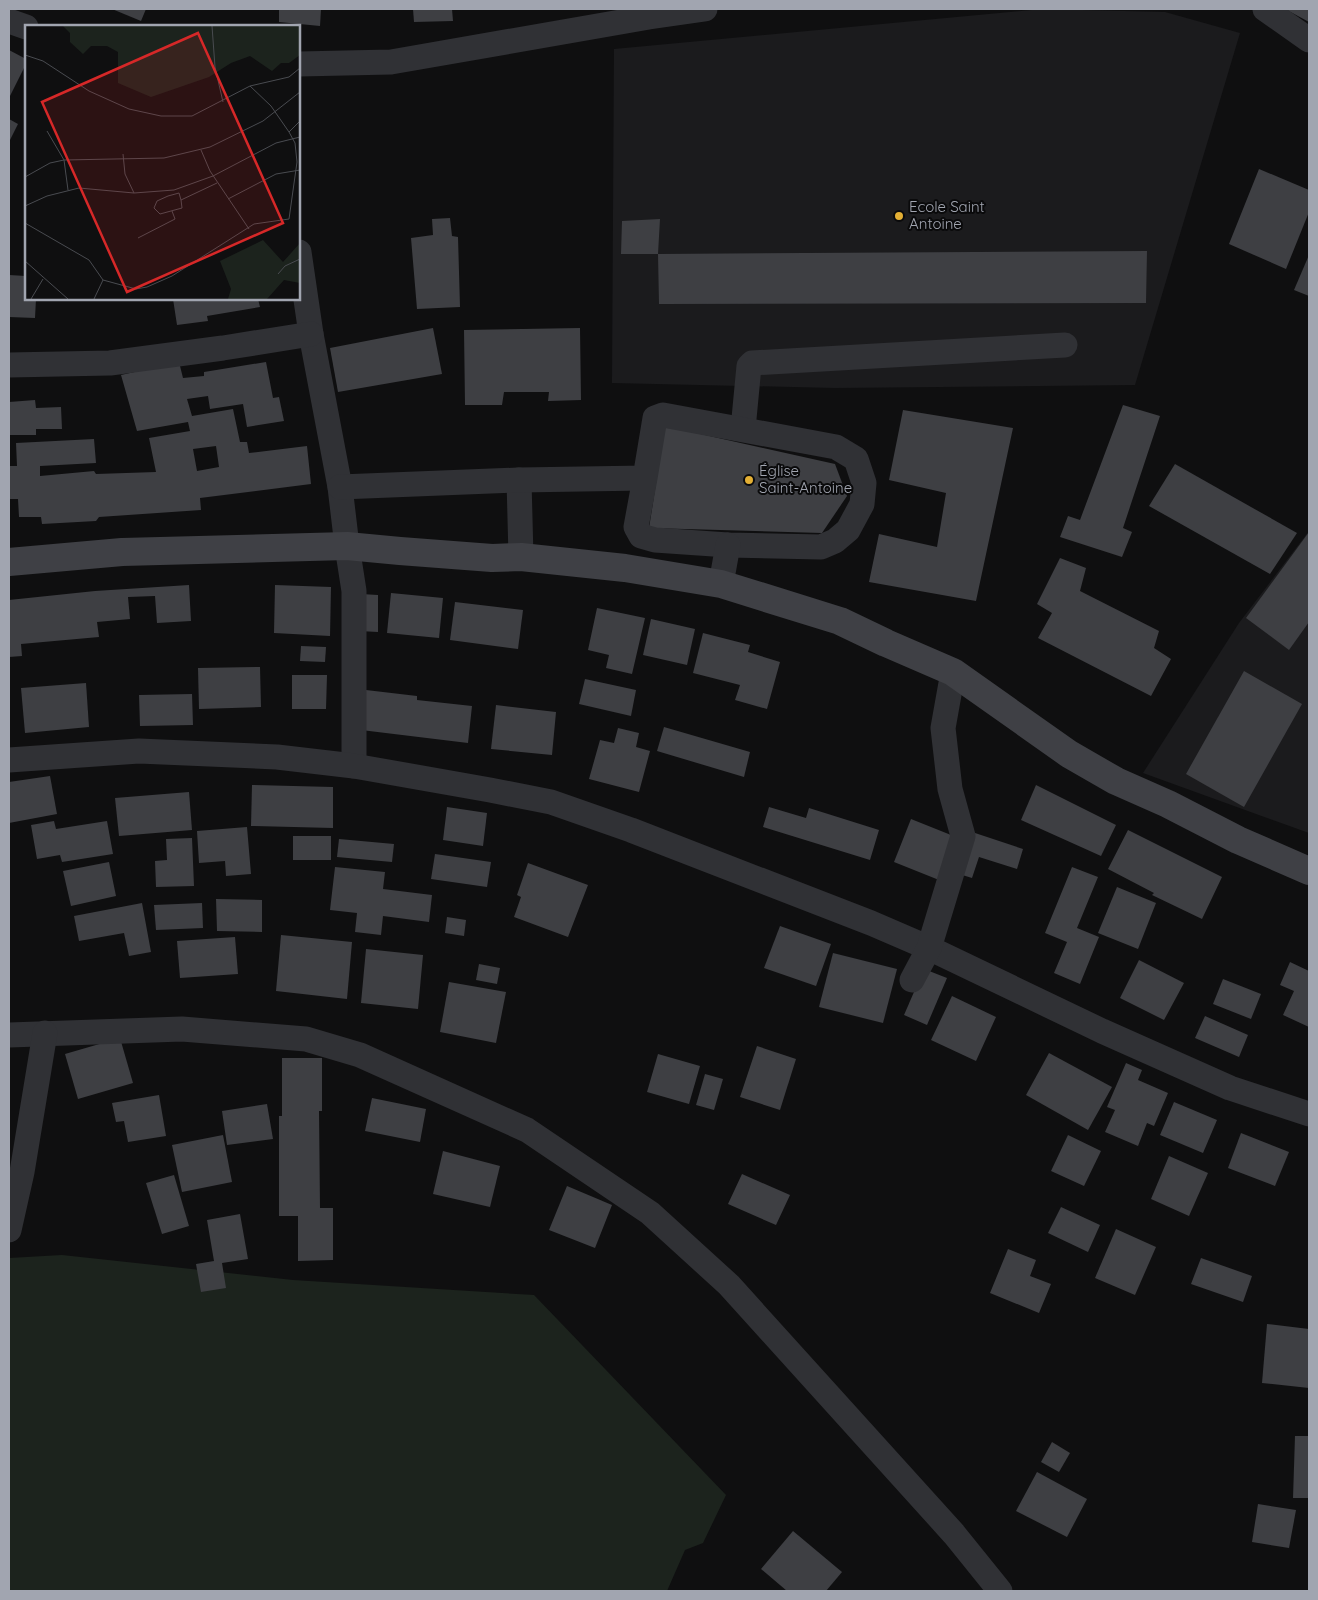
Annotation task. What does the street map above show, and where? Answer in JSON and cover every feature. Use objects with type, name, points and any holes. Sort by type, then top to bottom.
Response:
[{"type":"main road","points":[[9,562],[122,552],[346,546],[400,552],[521,558],[625,568],[721,584],[840,621],[953,672],[1069,754],[1116,781],[1168,804],[1238,840],[1309,871]]},
{"type":"street","points":[[300,64],[391,62],[705,9]]},
{"type":"street","points":[[1264,9],[1309,40]]},
{"type":"street","points":[[9,21],[25,27]]},
{"type":"street","points":[[300,259],[311,334],[340,488],[346,546],[354,590],[354,766]]},
{"type":"street","points":[[9,365],[110,363],[311,334]]},
{"type":"street","points":[[743,429],[749,366],[752,362],[1065,345]]},
{"type":"street","points":[[663,415],[743,429],[836,447],[856,459],[864,483],[862,504],[848,530],[835,541],[821,547],[728,545],[654,540],[641,536],[636,527],[655,418],[663,415]]},
{"type":"street","points":[[340,488],[519,480],[645,478]]},
{"type":"street","points":[[519,480],[521,558]]},
{"type":"street","points":[[721,584],[728,545]]},
{"type":"street","points":[[912,980],[929,948],[963,836],[950,789],[943,728],[953,672]]},
{"type":"street","points":[[9,760],[139,751],[277,757],[354,766],[551,802],[631,830],[871,922],[1102,1031],[1230,1088],[1309,1114]]},
{"type":"street","points":[[9,1035],[182,1029],[306,1039],[360,1055],[527,1130],[650,1213],[729,1285],[947,1526],[1000,1591]]},
{"type":"street","points":[[9,1230],[22,1172],[45,1033]]},
{"type":"shaded area","name":"Ecole Saint Antoine","points":[[1042,9],[1165,12],[1240,33],[1135,385],[835,388],[612,383],[614,49]]},
{"type":"shaded area","points":[[1309,531],[1309,833],[1143,773],[1239,623]]},
{"type":"shaded area","points":[[62,1255],[293,1280],[534,1295],[726,1495],[703,1543],[685,1550],[667,1591],[9,1591],[9,1258]]},
{"type":"building","points":[[112,9],[146,9],[141,21]]},
{"type":"building","points":[[279,9],[321,9],[320,26],[279,22]]},
{"type":"building","points":[[413,9],[452,9],[453,21],[414,22]]},
{"type":"building","points":[[1285,9],[1309,9],[1309,22]]},
{"type":"building","points":[[1309,22],[1309,34],[1305,32]]},
{"type":"building","points":[[9,50],[25,58],[25,66],[9,95]]},
{"type":"building","points":[[9,119],[18,124],[9,142]]},
{"type":"building","points":[[1259,169],[1309,190],[1309,212],[1286,269],[1229,244]]},
{"type":"building","points":[[450,218],[452,236],[458,237],[460,307],[417,309],[411,238],[433,235],[432,219]]},
{"type":"building","points":[[660,219],[658,254],[621,254],[622,221]]},
{"type":"building","points":[[1147,251],[1146,303],[659,304],[658,254]]},
{"type":"building","points":[[1309,255],[1309,296],[1294,290]]},
{"type":"building","points":[[9,275],[25,276],[25,300],[36,300],[35,318],[9,317]]},
{"type":"building","points":[[173,300],[258,300],[260,307],[207,316],[208,321],[177,325]]},
{"type":"building","points":[[433,328],[442,374],[338,392],[330,348]]},
{"type":"building","points":[[580,328],[581,400],[548,401],[549,392],[504,392],[502,405],[465,405],[464,330]]},
{"type":"building","points":[[179,362],[183,378],[204,376],[204,372],[266,362],[273,398],[279,397],[284,421],[247,427],[243,404],[210,409],[208,396],[187,399],[192,416],[233,409],[240,442],[247,442],[249,453],[307,446],[311,484],[200,498],[201,510],[99,517],[96,521],[42,524],[41,517],[19,517],[18,499],[9,499],[9,466],[17,466],[16,443],[94,439],[96,463],[40,466],[40,476],[94,471],[96,474],[156,472],[149,438],[190,431],[188,422],[137,431],[121,375]],"holes":[[[216,446],[219,467],[197,471],[193,449]]]},
{"type":"building","points":[[35,400],[36,408],[61,407],[62,429],[36,429],[36,435],[9,435],[9,402]]},
{"type":"building","points":[[1123,405],[1160,416],[1123,528],[1132,532],[1122,557],[1060,537],[1068,516],[1080,520]]},
{"type":"building","points":[[903,410],[1013,428],[976,601],[869,582],[879,534],[937,547],[946,493],[889,480]]},
{"type":"building","name":"Église Saint-Antoine","points":[[665,426],[835,464],[847,496],[822,533],[649,528]]},
{"type":"building","points":[[1175,464],[1297,533],[1270,574],[1149,506]]},
{"type":"building","points":[[1309,532],[1309,622],[1289,650],[1246,618]]},
{"type":"building","points":[[1060,558],[1086,568],[1080,591],[1159,631],[1154,648],[1171,659],[1151,696],[1038,638],[1052,613],[1037,604]]},
{"type":"building","points":[[189,585],[191,621],[157,623],[155,596],[128,597],[130,619],[97,622],[99,637],[21,644],[22,656],[9,657],[9,600],[95,591]]},
{"type":"building","points":[[275,585],[331,587],[330,636],[274,633]]},
{"type":"building","points":[[391,593],[443,598],[439,638],[387,633]]},
{"type":"building","points":[[361,594],[378,595],[378,632],[359,631]]},
{"type":"building","points":[[455,602],[523,610],[518,649],[450,640]]},
{"type":"building","points":[[597,608],[645,618],[632,674],[606,668],[609,655],[588,650]]},
{"type":"building","points":[[651,619],[695,629],[687,665],[643,655]]},
{"type":"building","points":[[703,633],[750,645],[748,652],[780,662],[767,709],[735,700],[740,685],[693,673]]},
{"type":"building","points":[[301,646],[326,647],[325,662],[300,661]]},
{"type":"building","points":[[260,667],[261,707],[199,709],[198,668]]},
{"type":"building","points":[[1244,671],[1302,704],[1244,807],[1186,774]]},
{"type":"building","points":[[292,675],[327,675],[326,709],[292,709]]},
{"type":"building","points":[[585,679],[636,690],[631,716],[579,704]]},
{"type":"building","points":[[86,683],[89,727],[25,733],[21,688]]},
{"type":"building","points":[[366,690],[417,696],[417,700],[472,706],[468,743],[361,730]]},
{"type":"building","points":[[192,694],[193,725],[140,726],[139,695]]},
{"type":"building","points":[[496,705],[556,712],[552,755],[491,749]]},
{"type":"building","points":[[664,727],[750,752],[744,777],[657,751]]},
{"type":"building","points":[[618,728],[639,733],[636,747],[650,751],[639,792],[589,779],[600,740],[614,743]]},
{"type":"building","points":[[50,776],[57,814],[9,823],[9,782]]},
{"type":"building","points":[[252,785],[333,787],[333,828],[251,826]]},
{"type":"building","points":[[1036,785],[1116,825],[1101,856],[1021,820]]},
{"type":"building","points":[[189,792],[192,830],[119,836],[115,798]]},
{"type":"building","points":[[447,807],[487,813],[483,846],[443,840]]},
{"type":"building","points":[[769,807],[806,818],[809,808],[879,830],[870,860],[763,827]]},
{"type":"building","points":[[911,819],[956,837],[939,880],[894,862]]},
{"type":"building","points":[[54,821],[56,829],[107,821],[113,854],[62,862],[60,855],[37,859],[31,825]]},
{"type":"building","points":[[247,827],[251,874],[226,876],[225,861],[199,863],[197,831]]},
{"type":"building","points":[[1128,830],[1222,877],[1202,919],[1152,895],[1154,893],[1108,869]]},
{"type":"building","points":[[972,832],[1023,849],[1017,869],[979,857],[972,878],[959,874]]},
{"type":"building","points":[[293,836],[331,836],[331,860],[293,860]]},
{"type":"building","points":[[192,838],[194,886],[156,887],[155,861],[167,860],[166,839]]},
{"type":"building","points":[[339,839],[394,844],[392,862],[337,857]]},
{"type":"building","points":[[435,854],[491,862],[487,887],[431,879]]},
{"type":"building","points":[[109,862],[116,896],[71,906],[63,871]]},
{"type":"building","points":[[528,863],[588,885],[568,937],[514,917],[521,897],[517,895]]},
{"type":"building","points":[[335,867],[385,872],[383,889],[432,895],[429,922],[383,916],[381,935],[355,932],[357,913],[330,910]]},
{"type":"building","points":[[1072,867],[1098,877],[1077,928],[1099,937],[1080,984],[1054,973],[1067,942],[1045,933]]},
{"type":"building","points":[[1117,887],[1156,903],[1138,949],[1098,933]]},
{"type":"building","points":[[216,899],[262,900],[262,932],[217,931]]},
{"type":"building","points":[[142,903],[151,952],[129,956],[124,933],[79,941],[74,916]]},
{"type":"building","points":[[202,903],[203,928],[156,930],[154,905]]},
{"type":"building","points":[[447,917],[466,920],[464,936],[445,933]]},
{"type":"building","points":[[780,926],[831,944],[816,986],[764,968]]},
{"type":"building","points":[[281,935],[352,942],[347,999],[276,991]]},
{"type":"building","points":[[235,937],[238,974],[180,978],[177,941]]},
{"type":"building","points":[[366,949],[423,955],[418,1009],[361,1003]]},
{"type":"building","points":[[833,953],[897,969],[883,1023],[819,1007]]},
{"type":"building","points":[[1139,960],[1184,983],[1164,1020],[1120,998]]},
{"type":"building","points":[[1290,962],[1309,971],[1309,1027],[1283,1015],[1294,991],[1280,985]]},
{"type":"building","points":[[479,964],[500,968],[497,984],[476,980]]},
{"type":"building","points":[[924,969],[947,978],[927,1025],[904,1015]]},
{"type":"building","points":[[1223,979],[1261,994],[1251,1019],[1213,1004]]},
{"type":"building","points":[[449,982],[506,992],[496,1043],[440,1032]]},
{"type":"building","points":[[952,996],[996,1017],[976,1061],[931,1040]]},
{"type":"building","points":[[1205,1016],[1248,1035],[1239,1057],[1195,1038]]},
{"type":"building","points":[[120,1038],[133,1083],[78,1099],[65,1054]]},
{"type":"building","points":[[757,1046],[796,1059],[780,1110],[740,1097]]},
{"type":"building","points":[[1049,1053],[1112,1087],[1088,1130],[1026,1095]]},
{"type":"building","points":[[658,1054],[700,1066],[689,1104],[647,1092]]},
{"type":"building","points":[[282,1058],[322,1058],[322,1111],[319,1111],[320,1208],[333,1208],[333,1260],[298,1261],[298,1216],[279,1216],[279,1116],[282,1116]]},
{"type":"building","points":[[1126,1063],[1142,1070],[1138,1080],[1168,1093],[1154,1126],[1147,1123],[1138,1146],[1105,1132],[1115,1110],[1107,1107]]},
{"type":"building","points":[[705,1074],[723,1079],[714,1110],[696,1105]]},
{"type":"building","points":[[159,1095],[166,1136],[128,1142],[124,1121],[116,1122],[112,1103]]},
{"type":"building","points":[[372,1098],[426,1109],[420,1142],[365,1131]]},
{"type":"building","points":[[1174,1102],[1217,1120],[1203,1153],[1160,1135]]},
{"type":"building","points":[[267,1104],[273,1139],[227,1145],[222,1111]]},
{"type":"building","points":[[1241,1133],[1289,1152],[1275,1186],[1228,1168]]},
{"type":"building","points":[[223,1135],[232,1182],[182,1192],[172,1145]]},
{"type":"building","points":[[1068,1135],[1101,1151],[1084,1186],[1051,1171]]},
{"type":"building","points":[[443,1151],[500,1166],[490,1207],[433,1194]]},
{"type":"building","points":[[1169,1156],[1208,1173],[1189,1216],[1151,1199]]},
{"type":"building","points":[[742,1174],[790,1195],[776,1225],[728,1204]]},
{"type":"building","points":[[174,1175],[189,1226],[162,1234],[146,1183]]},
{"type":"building","points":[[567,1186],[612,1205],[595,1248],[549,1230]]},
{"type":"building","points":[[1061,1207],[1100,1225],[1088,1252],[1048,1233]]},
{"type":"building","points":[[240,1214],[248,1259],[222,1263],[226,1288],[201,1292],[196,1264],[214,1261],[207,1220]]},
{"type":"building","points":[[1116,1229],[1156,1247],[1135,1295],[1095,1278]]},
{"type":"building","points":[[1008,1249],[1036,1260],[1030,1276],[1051,1284],[1039,1313],[990,1293]]},
{"type":"building","points":[[1201,1258],[1252,1276],[1243,1302],[1191,1284]]},
{"type":"building","points":[[1267,1324],[1309,1329],[1309,1388],[1262,1383]]},
{"type":"building","points":[[1295,1436],[1309,1436],[1309,1498],[1293,1498]]},
{"type":"building","points":[[1052,1442],[1070,1453],[1059,1472],[1041,1462]]},
{"type":"building","points":[[1037,1472],[1087,1499],[1067,1537],[1016,1511]]},
{"type":"building","points":[[1258,1504],[1296,1510],[1289,1548],[1252,1542]]},
{"type":"building","points":[[793,1531],[842,1572],[826,1591],[787,1591],[761,1569]]},
{"type":"place","name":"Ecole Saint Antoine","points":[[899,216]]},
{"type":"place","name":"Église Saint-Antoine","points":[[749,480]]}]
